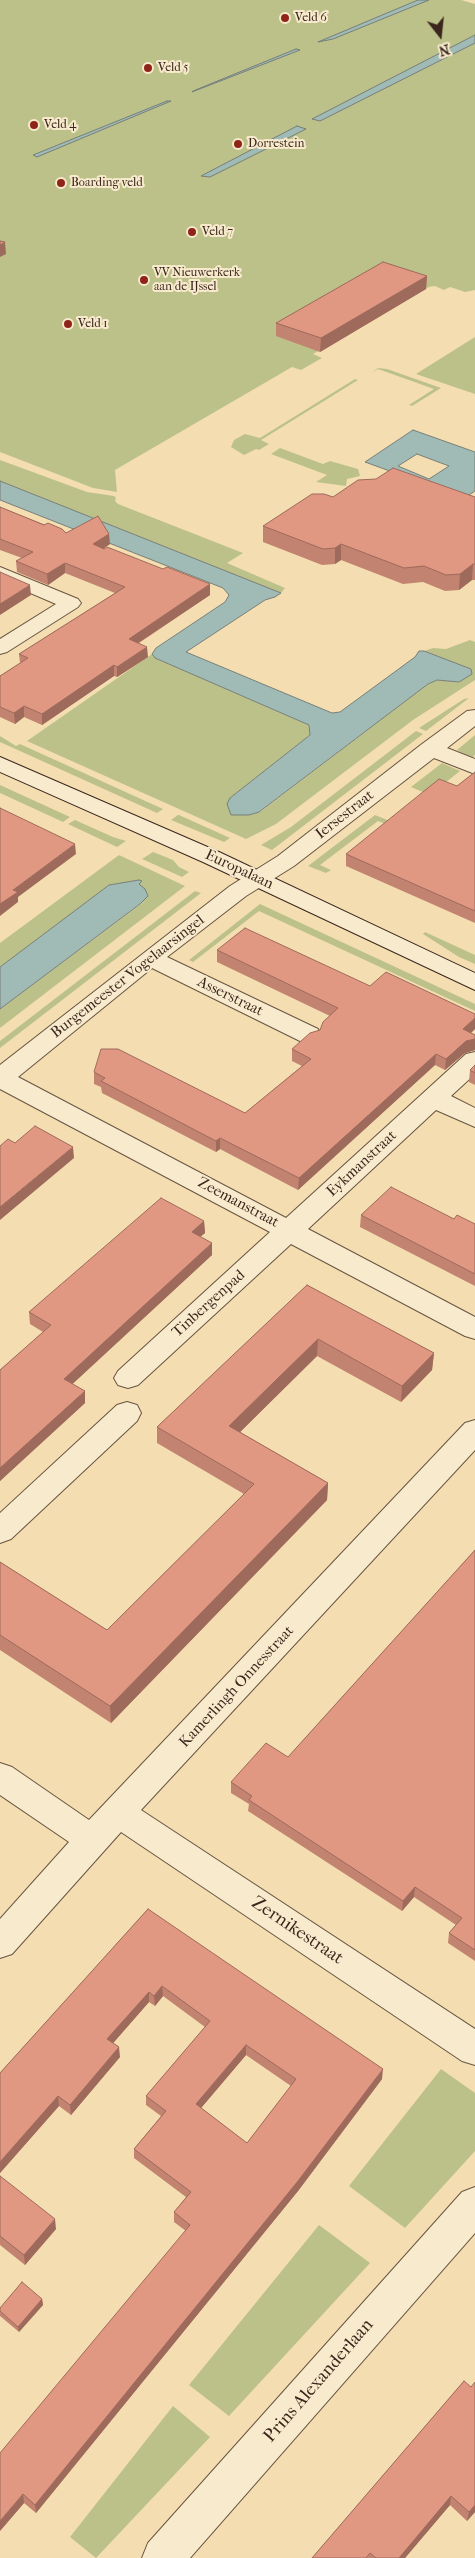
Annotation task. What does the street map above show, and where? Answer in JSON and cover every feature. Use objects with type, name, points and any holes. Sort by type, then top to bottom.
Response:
[{"type":"street","points":[[0,573],[71,603],[0,648]]},
{"type":"street","name":"Iersestraat","points":[[258,879],[286,861],[475,716]]},
{"type":"street","points":[[430,749],[475,767]]},
{"type":"street","name":"Europalaan","points":[[0,764],[258,879],[475,982]]},
{"type":"street","name":"Burgemeester Vogelaarsingel","points":[[0,1078],[150,958],[258,879]]},
{"type":"street","name":"Asserstraat","points":[[150,958],[310,1035]]},
{"type":"street","name":"Eykmanstraat","points":[[290,1230],[475,1060]]},
{"type":"street","name":"Zeemanstraat","points":[[0,1078],[475,1329]]},
{"type":"street","points":[[434,1098],[475,1118]]},
{"type":"street","name":"Tinbergenpad","points":[[128,1378],[290,1230]]},
{"type":"street","points":[[0,1531],[127,1413]]},
{"type":"street","name":"Kamerlingh Onnesstraat","points":[[0,1943],[92,1840],[475,1431]]},
{"type":"street","points":[[0,1777],[92,1840]]},
{"type":"street","name":"Zernikestraat","points":[[119,1813],[475,2049]]},
{"type":"street","name":"Prins Alexanderlaan","points":[[163,2558],[475,2205]]},
{"type":"green space","name":"Dorrestein","points":[[0,0],[461,0],[475,4],[475,290],[465,292],[450,287],[444,290],[435,286],[429,287],[313,354],[322,358],[301,370],[292,367],[115,470],[117,492],[93,488],[0,452]]},
{"type":"green space","points":[[475,337],[475,394],[416,374]]},
{"type":"green space","points":[[378,368],[387,369],[441,388],[412,406],[409,405],[434,389],[378,369],[371,373]]},
{"type":"green space","points":[[355,379],[358,380],[261,440],[269,444],[259,450],[256,449],[244,455],[231,447],[234,440],[245,434],[260,438]]},
{"type":"green space","points":[[280,448],[323,464],[330,461],[358,469],[360,476],[347,479],[346,486],[316,482],[327,475],[271,454]]},
{"type":"green space","points":[[0,460],[87,492],[114,496],[118,504],[243,553],[227,563],[285,588],[281,593],[0,481]]},
{"type":"green space","points":[[470,640],[475,642],[475,680],[413,720],[276,824],[246,839],[27,741],[152,654],[155,658],[309,725],[310,735],[230,798],[236,814],[249,815],[260,812],[428,684],[437,680],[459,682],[471,669],[424,651],[433,648],[446,649]]},
{"type":"green space","points":[[469,698],[426,731],[419,728],[464,699]]},
{"type":"green space","points":[[416,731],[423,734],[272,850],[261,845],[291,827]]},
{"type":"green space","points":[[475,735],[475,755],[471,759],[457,750]]},
{"type":"green space","points":[[0,736],[16,746],[20,744],[163,809],[157,813],[0,742]]},
{"type":"green space","points":[[442,763],[460,771],[430,795],[411,787]]},
{"type":"green space","points":[[0,785],[70,817],[63,822],[0,793]]},
{"type":"green space","points":[[178,815],[230,838],[224,842],[171,820]]},
{"type":"green space","points":[[375,815],[407,828],[403,831],[378,821],[320,865],[331,870],[326,873],[308,866]]},
{"type":"green space","points":[[75,820],[126,841],[117,847],[68,824]]},
{"type":"green space","points":[[153,852],[173,860],[179,867],[189,872],[182,877],[142,859]]},
{"type":"green space","points":[[119,855],[185,886],[0,1028],[0,1009],[141,904],[148,896],[139,884],[142,881],[139,880],[109,885],[0,967],[0,943]]},
{"type":"green space","points":[[195,891],[201,893],[0,1048],[0,1041]]},
{"type":"green space","points":[[260,904],[475,1004],[475,1011],[259,911],[193,962],[189,960]]},
{"type":"green space","points":[[425,932],[475,955],[475,964],[459,957],[423,934]]},
{"type":"green space","points":[[441,2069],[475,2093],[475,2151],[405,2228],[349,2186]]},
{"type":"green space","points":[[319,2225],[370,2263],[229,2416],[189,2385]]},
{"type":"green space","points":[[173,2406],[210,2437],[96,2558],[70,2537]]},
{"type":"water","points":[[418,0],[429,0],[333,39],[318,42]]},
{"type":"water","points":[[475,35],[475,43],[320,121],[312,119]]},
{"type":"water","points":[[296,49],[300,50],[192,92],[193,91]]},
{"type":"water","points":[[171,101],[37,157],[33,155]]},
{"type":"water","points":[[297,126],[306,129],[210,177],[201,176]]},
{"type":"water","points":[[413,430],[475,452],[475,491],[464,498],[365,462]],"holes":[[[417,454],[449,466],[429,479],[398,466]]]},
{"type":"water","points":[[0,481],[281,593],[265,600],[186,652],[332,713],[340,712],[415,657],[419,651],[424,651],[471,669],[472,674],[459,682],[437,680],[428,684],[259,812],[249,815],[231,815],[227,804],[230,798],[310,735],[309,725],[155,658],[152,654],[156,648],[225,602],[229,595],[223,588],[0,500]]},
{"type":"water","points":[[142,881],[139,884],[145,889],[148,896],[140,904],[0,1009],[0,967],[109,885]]},
{"type":"building","points":[[383,262],[427,276],[321,338],[276,323]]},
{"type":"building","points":[[393,468],[475,497],[475,564],[460,574],[446,575],[424,566],[404,568],[341,544],[335,548],[323,549],[263,526],[312,494],[324,494],[333,497],[358,480],[376,479]]},
{"type":"building","points":[[0,507],[44,525],[48,523],[62,529],[66,533],[98,516],[109,534],[93,544],[104,549],[107,547],[163,569],[167,567],[210,584],[129,639],[147,647],[117,667],[114,665],[42,714],[24,706],[14,713],[0,707],[0,676],[28,658],[19,654],[125,587],[65,563],[47,574],[16,561],[33,552],[0,539]]},
{"type":"building","points":[[0,572],[30,585],[0,604]]},
{"type":"building","points":[[475,772],[475,911],[346,854],[439,779],[457,786]]},
{"type":"building","points":[[0,808],[75,844],[13,890],[18,892],[0,904]]},
{"type":"building","points":[[245,928],[370,986],[386,972],[475,1014],[475,1018],[463,1029],[475,1035],[475,1039],[466,1041],[446,1059],[436,1054],[299,1178],[220,1138],[216,1141],[101,1081],[105,1078],[94,1072],[101,1049],[118,1049],[245,1113],[311,1059],[292,1049],[310,1033],[320,1030],[323,1022],[338,1008],[217,950]]},
{"type":"building","points":[[475,1065],[475,1073],[470,1070]]},
{"type":"building","points":[[35,1126],[73,1147],[0,1207],[0,1146],[8,1139],[15,1143]]},
{"type":"building","points":[[391,1187],[454,1219],[457,1215],[475,1224],[475,1274],[361,1215]]},
{"type":"building","points":[[161,1198],[204,1221],[192,1232],[212,1243],[64,1379],[85,1391],[0,1468],[0,1370],[51,1325],[29,1312]]},
{"type":"building","points":[[307,1285],[434,1353],[402,1386],[318,1339],[229,1426],[328,1483],[110,1706],[0,1635],[0,1562],[107,1630],[254,1484],[157,1427]]},
{"type":"building","points":[[475,1550],[475,1950],[449,1933],[462,1918],[415,1887],[403,1901],[249,1800],[252,1796],[231,1782],[266,1743],[288,1757]]},
{"type":"building","points":[[148,1909],[383,2069],[298,2181],[35,2505],[23,2494],[0,2521],[0,2453],[190,2225],[174,2212],[191,2192],[134,2149],[166,2111],[146,2096],[210,2021],[162,1986],[154,1996],[149,1992],[107,2039],[119,2047],[70,2105],[58,2096],[0,2162],[0,2073]],"holes":[[[246,2045],[296,2079],[247,2143],[196,2104]]]},
{"type":"building","points":[[0,2176],[55,2219],[24,2255],[0,2236]]},
{"type":"building","points":[[22,2282],[42,2299],[18,2327],[0,2311],[0,2308]]},
{"type":"building","points":[[464,2381],[471,2387],[475,2382],[475,2505],[469,2512],[451,2496],[399,2558],[376,2558],[370,2553],[366,2558],[312,2558]]},
{"type":"place","name":"Veld 6","points":[[285,18]]},
{"type":"place","name":"Veld 5","points":[[148,68]]},
{"type":"place","name":"Veld 4","points":[[34,125]]},
{"type":"place","name":"Dorrestein","points":[[238,144]]},
{"type":"place","name":"Boarding veld","points":[[61,183]]},
{"type":"place","name":"Veld 7","points":[[192,232]]},
{"type":"place","name":"VV Nieuwerkerk aan de IJssel","points":[[144,280]]},
{"type":"place","name":"Veld 1","points":[[68,324]]}]
